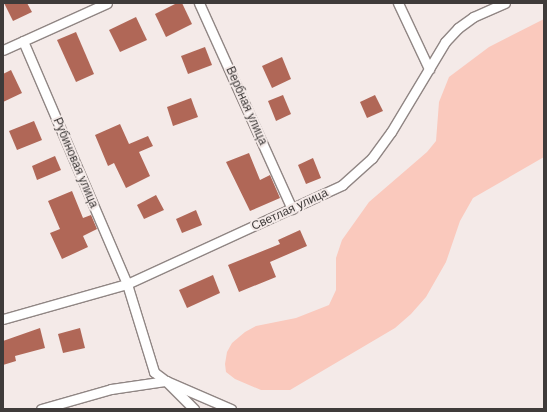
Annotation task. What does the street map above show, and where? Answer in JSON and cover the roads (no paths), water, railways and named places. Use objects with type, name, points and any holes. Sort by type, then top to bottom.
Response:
[{"type":"street","points":[[3,50],[107,3]]},
{"type":"street","name":"Вербная улица","points":[[199,3],[292,209]]},
{"type":"street","points":[[398,3],[429,69]]},
{"type":"street","name":"Светлая улица","points":[[3,319],[127,284],[342,185],[372,158],[445,42],[458,28],[473,17],[506,3]]},
{"type":"street","name":"Рубиновая улица","points":[[23,41],[127,284],[154,372],[166,381],[194,409]]},
{"type":"street","points":[[41,409],[111,389],[166,381],[231,409]]}]
